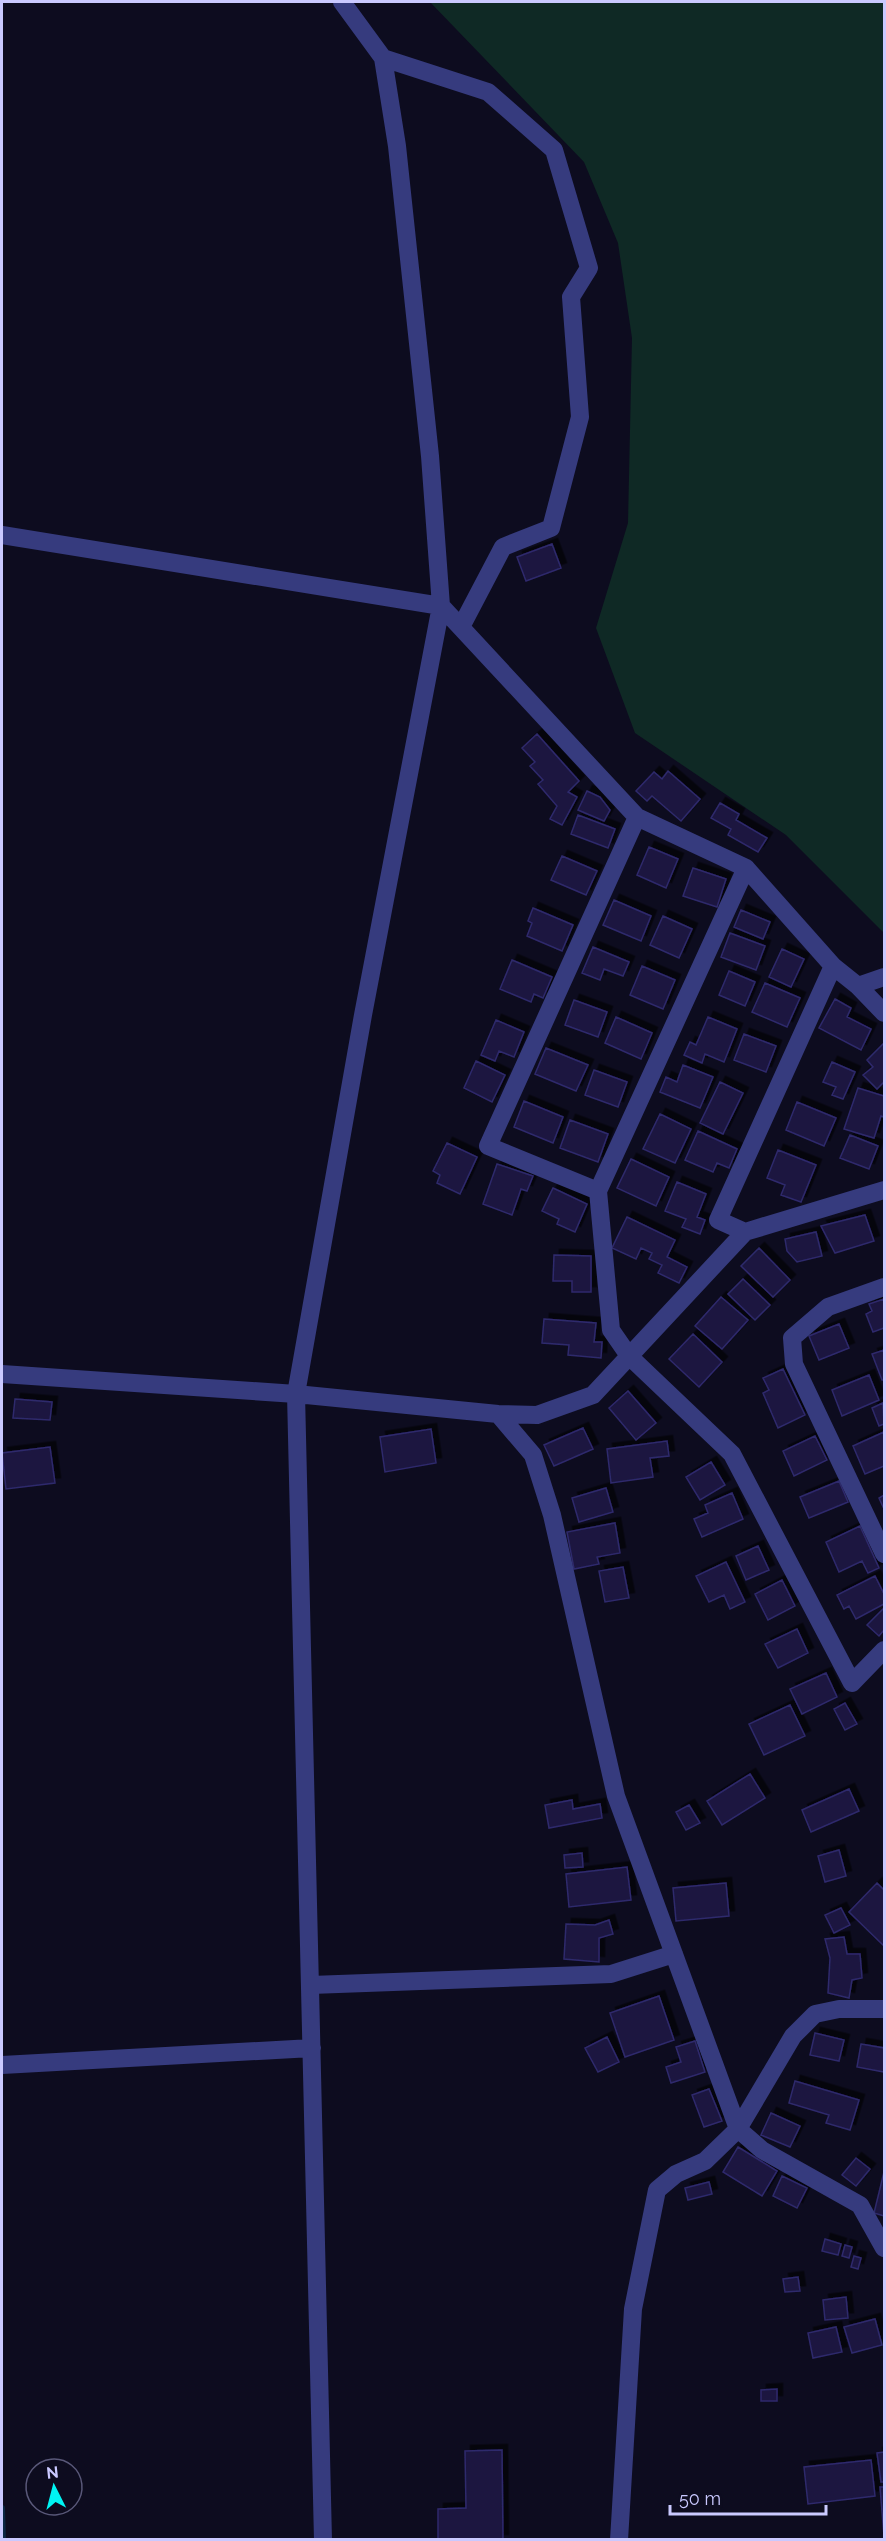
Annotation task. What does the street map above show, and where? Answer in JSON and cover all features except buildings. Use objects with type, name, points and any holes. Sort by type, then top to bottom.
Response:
[{"type":"street","points":[[324,2540],[296,1394],[441,606],[430,456],[397,146],[383,58],[342,2]]},
{"type":"street","points":[[383,58],[488,92],[554,150],[589,268],[571,297],[580,417],[551,528],[503,547],[461,627]]},
{"type":"street","points":[[2,536],[441,606],[637,817],[746,868],[834,966],[885,1013]]},
{"type":"street","points":[[598,1191],[488,1146],[637,817]]},
{"type":"street","points":[[746,868],[598,1191],[611,1330],[629,1356],[732,1454],[852,1683],[885,1650]]},
{"type":"street","points":[[745,1232],[718,1220],[834,966]]},
{"type":"street","points":[[858,986],[885,977]]},
{"type":"street","points":[[2,1374],[296,1394],[498,1414],[537,1415],[593,1395],[745,1232],[885,1190]]},
{"type":"street","points":[[885,1287],[828,1306],[792,1338],[794,1364],[885,1554]]},
{"type":"street","points":[[498,1414],[533,1455],[552,1515],[616,1796],[738,2129],[762,2150],[860,2205],[885,2248]]},
{"type":"street","points":[[311,1986],[611,1974],[674,1954]]},
{"type":"street","points":[[619,2540],[633,2309],[657,2190],[676,2174],[705,2161],[738,2129],[793,2036],[815,2014],[839,2009],[885,2009]]},
{"type":"street","points":[[2,2066],[312,2048]]},
{"type":"green space","points":[[430,2],[884,2],[884,933],[786,835],[635,733],[596,628],[628,523],[632,338],[618,243],[584,162]]},
{"type":"waterway","points":[[2,2508],[3,2540]]}]
